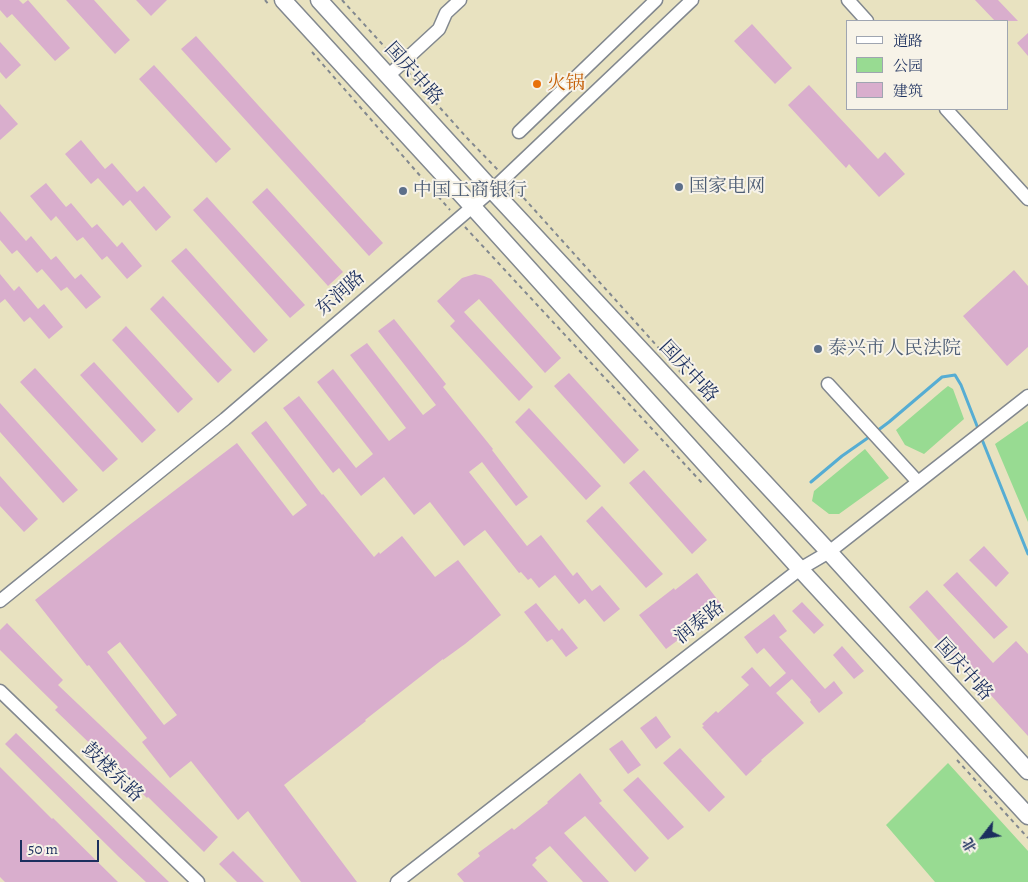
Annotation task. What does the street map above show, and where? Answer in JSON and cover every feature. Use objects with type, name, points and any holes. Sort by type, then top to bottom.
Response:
[{"type":"main road","name":"国庆中路","points":[[318,0],[829,552],[1028,771]]},
{"type":"main road","points":[[278,4],[472,206],[800,569],[1028,816]]},
{"type":"street","points":[[388,76],[439,29],[446,13],[460,0]]},
{"type":"street","points":[[519,132],[656,0]]},
{"type":"street","name":"东润路","points":[[0,601],[225,419],[492,190],[691,0]]},
{"type":"street","points":[[848,0],[866,20]]},
{"type":"street","points":[[947,110],[1028,199]]},
{"type":"street","points":[[828,384],[918,482]]},
{"type":"street","name":"润泰路","points":[[397,882],[800,569],[829,552],[1028,396]]},
{"type":"street","name":"鼓楼东路","points":[[0,691],[198,882]]},
{"type":"path","points":[[265,0],[278,4]]},
{"type":"path","points":[[310,51],[458,218],[703,483]]},
{"type":"path","points":[[954,757],[1028,838]]},
{"type":"green space","points":[[948,386],[953,389],[964,419],[924,454],[905,445],[896,430]]},
{"type":"green space","points":[[1028,421],[1028,522],[995,444]]},
{"type":"green space","points":[[865,449],[889,478],[839,514],[829,514],[812,501],[814,491]]},
{"type":"green space","points":[[948,763],[1028,851],[1028,882],[935,882],[886,825]]},
{"type":"building","points":[[0,0],[19,0],[23,4],[28,0],[70,48],[55,61],[12,14],[7,18],[0,10]]},
{"type":"building","points":[[66,0],[94,0],[130,40],[115,54]]},
{"type":"building","points":[[136,0],[167,0],[151,16]]},
{"type":"building","points":[[975,0],[998,0],[1018,21],[994,20]]},
{"type":"building","points":[[752,24],[792,68],[775,84],[734,41]]},
{"type":"building","points":[[1028,33],[1028,56],[1017,43]]},
{"type":"building","points":[[196,36],[383,243],[369,256],[181,49]]},
{"type":"building","points":[[0,42],[21,65],[6,79],[0,72]]},
{"type":"building","points":[[154,65],[231,149],[216,163],[139,79]]},
{"type":"building","points":[[809,85],[878,159],[885,152],[905,174],[879,197],[849,164],[846,168],[788,105]]},
{"type":"building","points":[[0,104],[18,124],[0,140]]},
{"type":"building","points":[[81,140],[105,169],[112,163],[137,192],[144,186],[171,217],[156,231],[130,200],[123,206],[98,178],[91,184],[65,154]]},
{"type":"building","points":[[46,183],[66,207],[71,203],[92,228],[97,224],[117,247],[122,242],[142,266],[127,279],[107,256],[102,260],[83,237],[77,241],[56,216],[51,221],[30,196]]},
{"type":"building","points":[[267,188],[343,272],[328,286],[252,202]]},
{"type":"building","points":[[207,197],[305,305],[290,318],[193,210]]},
{"type":"building","points":[[0,211],[26,241],[31,236],[51,260],[56,256],[75,279],[81,274],[101,297],[86,309],[67,287],[61,291],[42,269],[37,273],[17,250],[12,254],[0,240]]},
{"type":"building","points":[[186,248],[268,340],[254,353],[171,261]]},
{"type":"building","points":[[1014,270],[1028,286],[1028,347],[1007,366],[963,316]]},
{"type":"building","points":[[0,274],[14,291],[19,286],[38,309],[44,304],[63,327],[49,339],[30,317],[24,322],[5,299],[0,303]]},
{"type":"building","points":[[475,274],[491,279],[561,358],[545,373],[479,299],[464,312],[533,387],[519,401],[450,326],[455,321],[437,301],[462,278]]},
{"type":"building","points":[[163,296],[232,370],[218,383],[150,309]]},
{"type":"building","points":[[394,319],[446,384],[443,387],[493,449],[528,497],[516,506],[482,462],[469,472],[527,546],[541,535],[573,576],[577,572],[592,591],[600,585],[620,609],[604,622],[585,599],[579,604],[555,575],[539,588],[531,578],[528,580],[521,572],[519,573],[485,530],[464,546],[430,502],[414,515],[384,477],[361,496],[339,468],[333,473],[283,408],[299,396],[356,468],[373,454],[317,382],[333,369],[389,441],[406,428],[350,355],[367,343],[423,415],[436,405],[378,331]]},
{"type":"building","points":[[126,326],[193,399],[178,413],[112,340]]},
{"type":"building","points":[[94,362],[156,430],[142,443],[80,375]]},
{"type":"building","points":[[35,368],[118,459],[103,472],[20,382]]},
{"type":"building","points":[[569,373],[639,450],[624,464],[554,386]]},
{"type":"building","points":[[0,403],[78,490],[63,503],[0,432]]},
{"type":"building","points":[[529,408],[601,486],[586,500],[515,422]]},
{"type":"building","points":[[266,421],[322,495],[374,557],[402,536],[435,577],[458,560],[501,615],[284,785],[357,882],[301,882],[248,811],[238,820],[191,761],[170,778],[142,742],[147,738],[35,600],[237,443],[293,516],[307,505],[251,433]],"holes":[[[120,642],[177,715],[164,725],[107,652]]]},
{"type":"building","points":[[644,470],[707,540],[692,554],[629,483]]},
{"type":"building","points":[[0,476],[38,519],[24,532],[0,506]]},
{"type":"building","points":[[602,506],[663,574],[646,588],[586,521]]},
{"type":"building","points":[[984,546],[1009,573],[996,587],[969,560]]},
{"type":"building","points":[[957,572],[1008,627],[994,639],[943,585]]},
{"type":"building","points":[[697,573],[724,608],[711,618],[710,616],[666,649],[639,615]]},
{"type":"building","points":[[927,590],[993,663],[1016,641],[1028,654],[1028,736],[967,669],[965,670],[909,607]]},
{"type":"building","points":[[802,602],[824,625],[814,634],[792,611]]},
{"type":"building","points":[[536,603],[559,631],[562,628],[578,648],[566,657],[552,639],[547,642],[524,612]]},
{"type":"building","points":[[774,614],[787,631],[779,637],[825,689],[834,681],[843,693],[819,713],[810,702],[811,700],[792,679],[776,693],[804,723],[761,760],[746,776],[702,727],[704,726],[702,724],[716,711],[718,713],[749,685],[741,677],[752,667],[770,687],[786,673],[764,648],[757,654],[744,637]]},
{"type":"building","points":[[7,623],[63,680],[58,685],[218,837],[204,852],[55,710],[58,707],[0,650],[0,630]]},
{"type":"building","points":[[842,646],[864,671],[854,679],[833,655]]},
{"type":"building","points":[[656,716],[671,737],[656,749],[640,728]]},
{"type":"building","points":[[16,733],[169,882],[146,882],[119,857],[5,744]]},
{"type":"building","points":[[622,740],[641,765],[628,774],[609,749]]},
{"type":"building","points":[[680,748],[725,797],[709,812],[663,763]]},
{"type":"building","points":[[0,767],[118,882],[5,882],[0,877]]},
{"type":"building","points":[[580,773],[602,801],[599,803],[649,858],[635,872],[585,816],[564,833],[609,882],[583,882],[550,846],[535,858],[537,860],[532,865],[548,882],[464,882],[457,874],[480,856],[478,853],[512,828],[514,830],[548,803]]},
{"type":"building","points":[[638,777],[684,827],[668,840],[623,790]]},
{"type":"building","points":[[233,851],[264,882],[237,882],[219,864]]},
{"type":"waterway","points":[[877,431],[942,377],[955,375],[961,385],[979,431]]},
{"type":"waterway","points":[[811,482],[842,456],[872,435]]},
{"type":"waterway","points":[[981,437],[1028,554]]},
{"type":"place","name":"火锅","points":[[537,84]]},
{"type":"place","name":"国家电网","points":[[679,187]]},
{"type":"place","name":"中国工商银行","points":[[403,191]]},
{"type":"place","name":"泰兴市人民法院","points":[[818,349]]}]
